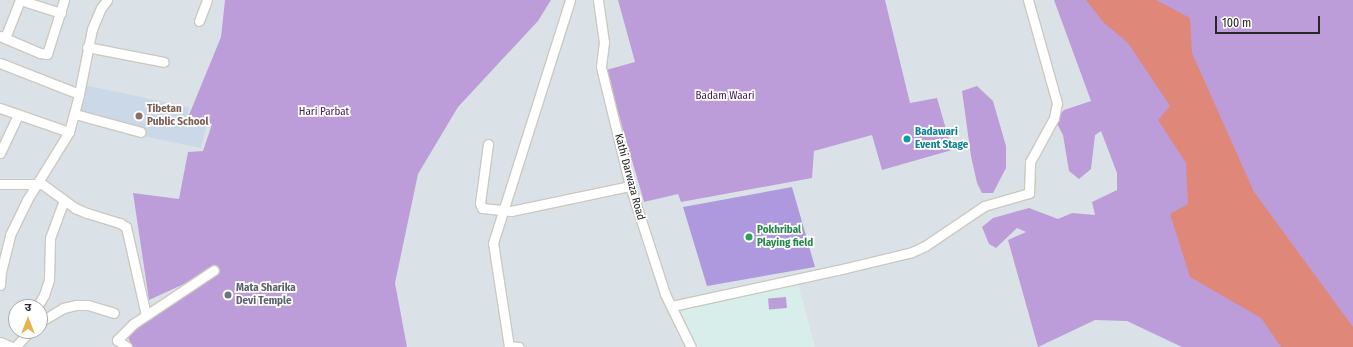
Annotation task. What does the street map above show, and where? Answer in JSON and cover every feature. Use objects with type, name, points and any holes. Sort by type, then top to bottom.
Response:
[{"type":"street","points":[[61,13],[20,0],[3,37],[40,53],[48,54],[61,13],[64,0]]},
{"type":"street","points":[[0,285],[1,272],[10,235],[27,200],[69,132],[75,114],[87,47],[92,29],[101,8],[108,0]]},
{"type":"street","points":[[199,21],[207,0]]},
{"type":"street","points":[[519,347],[509,347],[493,243],[570,0]]},
{"type":"street","name":"Kathi Darwaza Road","points":[[598,0],[604,42],[601,67],[630,186],[665,294],[672,306],[688,347]]},
{"type":"street","points":[[672,306],[912,252],[925,246],[984,206],[1029,193],[1030,162],[1054,118],[1057,103],[1028,0]]},
{"type":"street","points":[[87,47],[164,62]]},
{"type":"street","points":[[0,63],[79,94]]},
{"type":"street","points":[[0,108],[69,132]]},
{"type":"street","points":[[75,114],[141,132]]},
{"type":"street","points":[[0,153],[18,115]]},
{"type":"street","points":[[488,144],[480,207],[511,211],[630,186]]},
{"type":"street","points":[[0,184],[38,182],[64,200],[87,213],[120,223],[126,227],[146,315]]},
{"type":"street","points":[[41,299],[49,280],[50,238],[64,200]]},
{"type":"street","points":[[127,347],[117,340],[133,324],[214,270]]},
{"type":"street","points":[[48,317],[63,308],[76,305],[88,305],[114,312]]},
{"type":"street","points":[[15,347],[22,339]]},
{"type":"street","points":[[0,342],[12,347]]},
{"type":"shaded area","points":[[1086,0],[1156,0],[1190,18],[1192,53],[1254,192],[1353,327],[1353,347],[1281,347],[1261,318],[1190,277],[1170,214],[1188,204],[1186,163],[1158,120],[1170,106],[1128,43],[1103,22]]},
{"type":"shaded area","name":"Tibetan Public School","points":[[84,85],[189,107],[187,119],[207,124],[201,148],[143,136],[77,112]]},
{"type":"shaded area","name":"Pokhribal Playing field","points":[[792,187],[815,267],[707,286],[683,207]]},
{"type":"shaded area","points":[[798,284],[815,347],[694,347],[678,310],[717,303]]},
{"type":"green space","name":"Hari Parbat","points":[[225,0],[551,0],[538,21],[458,107],[418,174],[395,283],[407,347],[132,347],[128,337],[146,315],[210,272],[149,300],[133,193],[179,199],[188,152],[203,151],[212,124],[189,115],[221,37]]},
{"type":"green space","name":"Badam Waari","points":[[618,0],[885,0],[910,103],[937,98],[952,150],[882,170],[872,135],[814,151],[812,178],[681,202],[678,194],[644,202],[606,70],[635,62]]},
{"type":"green space","points":[[1054,0],[1353,0],[1353,347],[1182,347],[1127,321],[1095,320],[1038,347],[1008,240],[1026,232],[1017,228],[996,248],[989,244],[982,227],[993,218],[1029,208],[1058,219],[1072,213],[1095,215],[1092,202],[1117,190],[1117,173],[1101,131],[1095,135],[1091,169],[1079,179],[1069,171],[1063,135],[1055,120],[1064,110],[1091,101]]},
{"type":"green space","points":[[977,86],[993,101],[1006,146],[1006,168],[993,193],[982,193],[977,183],[971,156],[962,91]]},
{"type":"green space","points":[[786,297],[787,308],[769,310],[768,299]]},
{"type":"place","name":"Tibetan Public School","points":[[139,116]]},
{"type":"place","name":"Badawari Event Stage","points":[[907,139]]},
{"type":"place","name":"Pokhribal Playing field","points":[[749,237]]},
{"type":"place","name":"Mata Sharika Devi Temple","points":[[228,295]]}]
